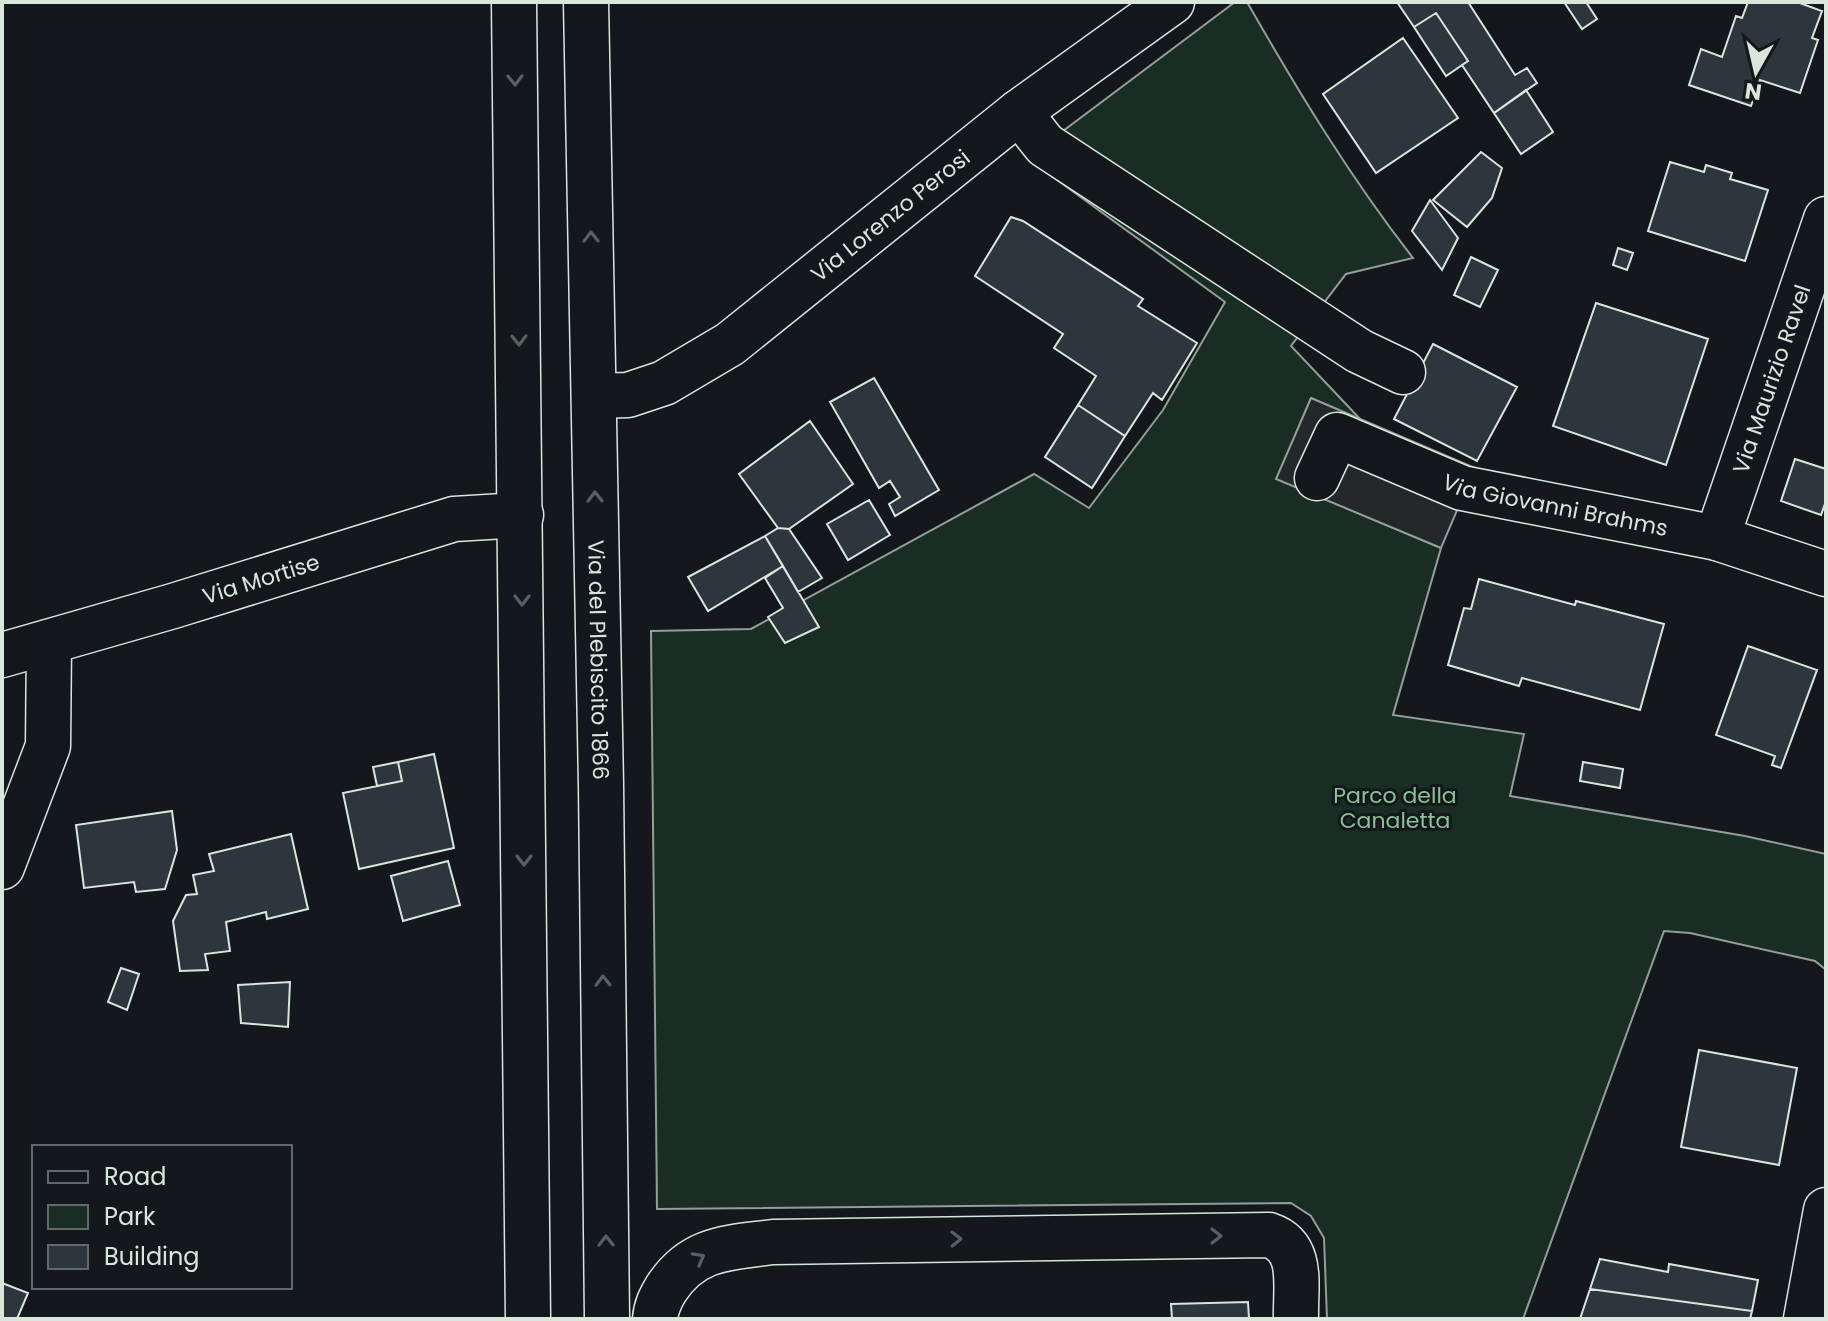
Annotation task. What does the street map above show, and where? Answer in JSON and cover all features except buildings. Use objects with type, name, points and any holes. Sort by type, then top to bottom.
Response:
[{"type":"main road","points":[[514,2],[528,1319]]},
{"type":"main road","name":"Via del Plebiscito 1866","points":[[586,2],[607,1319]]},
{"type":"main road","name":"Via Lorenzo Perosi","points":[[594,396],[628,395],[664,383],[730,344],[1019,112],[1172,2]]},
{"type":"main road","points":[[1019,112],[1045,145],[1359,351],[1403,372]]},
{"type":"main road","name":"Via Maurizio Ravel","points":[[1717,538],[1826,219]]},
{"type":"main road","name":"Via Giovanni Brahms","points":[[1317,478],[1337,435],[1462,488],[1717,538],[1826,574]]},
{"type":"main road","name":"Via Mortise","points":[[2,655],[454,519],[521,515]]},
{"type":"main road","points":[[2,867],[48,746],[49,642]]},
{"type":"main road","points":[[1806,1319],[1821,1261],[1826,1210]]},
{"type":"main road","points":[[655,1319],[660,1299],[673,1278],[690,1262],[714,1250],[773,1242],[1269,1235],[1283,1240],[1295,1255],[1296,1319]]},
{"type":"green space","name":"Parco della Canaletta","points":[[1235,2],[1247,2],[1326,133],[1413,258],[1346,274],[1291,346],[1361,420],[1311,398],[1277,479],[1441,548],[1393,715],[1524,734],[1510,796],[1745,836],[1826,854],[1826,970],[1815,961],[1690,933],[1664,931],[1523,1319],[1327,1319],[1324,1238],[1311,1216],[1291,1203],[657,1209],[651,631],[751,629],[1034,474],[1089,508],[1163,410],[1225,302],[1027,158]]},
{"type":"shaded area","points":[[1311,398],[1475,468],[1441,548],[1276,479]]}]
